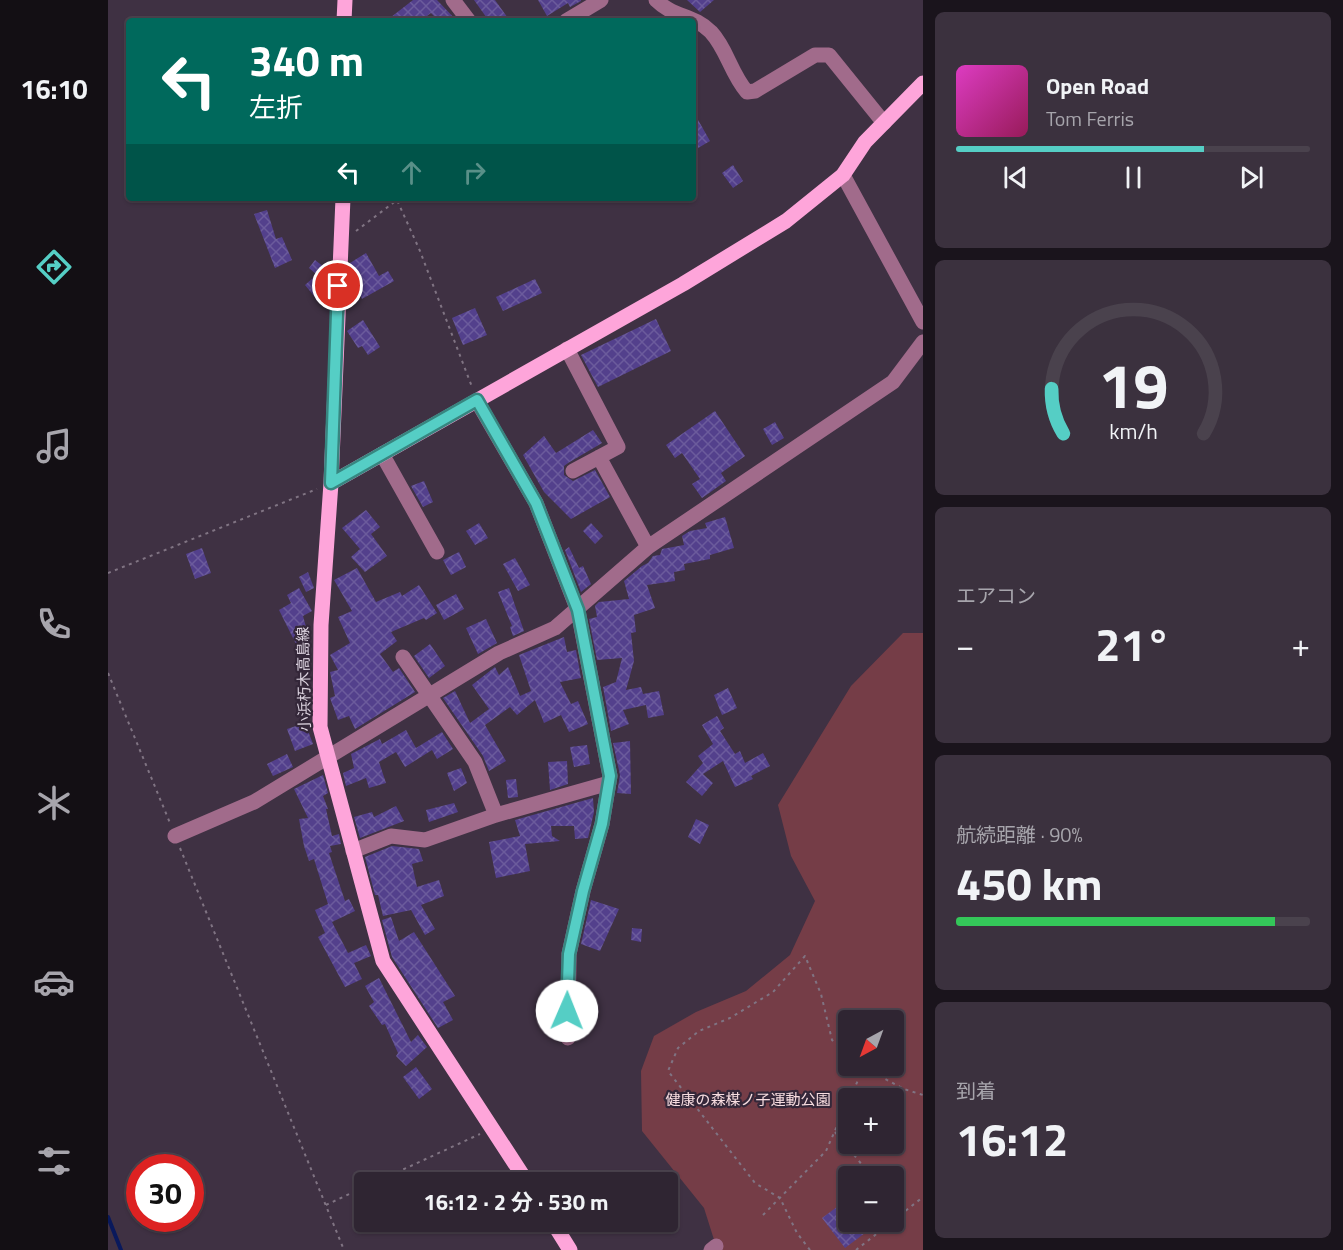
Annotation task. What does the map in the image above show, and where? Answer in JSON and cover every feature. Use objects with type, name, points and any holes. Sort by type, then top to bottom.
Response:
[{"type":"main road","points":[[344,18],[345,0]]},
{"type":"main road","points":[[331,483],[745,248],[786,221],[843,175],[865,142],[923,83]]},
{"type":"main road","name":"小浜朽木高島線","points":[[343,201],[331,483],[321,625],[320,727],[383,961],[521,1172]]},
{"type":"main road","points":[[559,1232],[570,1250]]},
{"type":"street","points":[[453,0],[467,18]]},
{"type":"street","points":[[571,18],[601,0]]},
{"type":"street","points":[[656,0],[671,13],[688,18]]},
{"type":"street","points":[[696,21],[712,33],[747,92],[755,92],[815,54],[829,55],[884,123]]},
{"type":"street","points":[[843,175],[923,322]]},
{"type":"street","points":[[175,836],[254,802],[499,653],[555,628],[648,547],[893,382],[923,342]]},
{"type":"street","points":[[567,350],[618,447],[573,471]]},
{"type":"street","points":[[477,400],[536,503],[578,610],[602,724],[609,783],[602,824],[583,891],[569,954],[568,1038]]},
{"type":"street","points":[[382,454],[437,552]]},
{"type":"street","points":[[599,457],[648,547]]},
{"type":"street","points":[[403,657],[476,762],[496,815]]},
{"type":"street","points":[[353,851],[391,836],[425,840],[496,815],[609,783]]},
{"type":"path","points":[[340,243],[396,201]]},
{"type":"path","points":[[397,201],[420,251],[477,400]]},
{"type":"path","points":[[108,573],[331,483]]},
{"type":"path","points":[[108,673],[344,1250]]},
{"type":"path","points":[[810,1250],[797,1233],[780,1198],[755,1183],[668,1071],[678,1048],[699,1031],[730,1018],[773,992],[805,956],[821,994],[832,1040],[838,1046]]},
{"type":"path","points":[[879,1076],[904,1089],[923,1095]]},
{"type":"path","points":[[763,1215],[826,1152],[838,1125]]},
{"type":"path","points":[[398,1172],[493,1128]]},
{"type":"path","points":[[835,1132],[863,1166]]},
{"type":"path","points":[[326,1205],[354,1192]]},
{"type":"path","points":[[904,1212],[923,1197]]},
{"type":"path","points":[[856,1250],[879,1232]]},
{"type":"green space","name":"健康の森楳ノ子運動公園","points":[[903,633],[923,633],[923,1250],[722,1250],[716,1246],[704,1208],[678,1176],[678,1172],[675,1172],[642,1131],[641,1071],[654,1036],[696,1012],[746,991],[790,955],[815,901],[791,856],[778,805],[851,686]]},
{"type":"building","points":[[413,0],[437,0],[454,18],[436,18],[431,13],[424,18],[390,18]]},
{"type":"building","points":[[474,0],[495,0],[508,18],[487,18]]},
{"type":"building","points":[[538,0],[581,1],[570,7],[568,3],[547,16]]},
{"type":"building","points":[[687,0],[714,0],[700,12]]},
{"type":"building","points":[[696,116],[710,141],[696,149]]},
{"type":"building","points":[[733,165],[743,181],[733,188],[722,173]]},
{"type":"building","points":[[267,210],[276,239],[282,237],[292,260],[275,268],[254,214]]},
{"type":"building","points":[[366,253],[379,276],[388,271],[394,281],[362,299],[350,275],[350,263]]},
{"type":"building","points":[[315,260],[324,267],[317,275],[309,268]]},
{"type":"building","points":[[315,276],[329,292],[318,301],[305,285]]},
{"type":"building","points":[[535,279],[542,293],[503,311],[496,297]]},
{"type":"building","points":[[475,308],[487,335],[463,345],[452,318]]},
{"type":"building","points":[[656,319],[671,351],[598,387],[581,355]]},
{"type":"building","points":[[363,320],[380,347],[368,355],[362,346],[358,348],[347,331]]},
{"type":"building","points":[[715,411],[745,456],[721,473],[726,481],[702,498],[692,484],[700,479],[682,453],[675,458],[666,445]]},
{"type":"building","points":[[775,422],[784,438],[772,445],[763,429]]},
{"type":"building","points":[[593,430],[602,443],[564,466],[564,475],[573,481],[595,470],[610,497],[571,519],[544,492],[523,455],[544,436],[556,453]]},
{"type":"building","points":[[424,481],[433,502],[423,507],[411,486]]},
{"type":"building","points":[[366,510],[380,527],[371,534],[387,556],[365,572],[351,557],[360,549],[342,528]]},
{"type":"building","points":[[725,517],[734,548],[710,555],[710,559],[684,564],[685,570],[674,572],[675,581],[647,585],[655,608],[634,615],[636,632],[631,633],[634,661],[626,690],[641,687],[643,694],[659,691],[664,715],[648,718],[646,705],[623,710],[629,724],[611,731],[603,687],[616,682],[622,658],[597,660],[589,619],[597,617],[595,606],[599,602],[629,599],[624,581],[648,563],[653,556],[660,555],[662,549],[684,545],[682,536],[690,531],[707,528],[705,523]]},
{"type":"building","points":[[479,523],[488,538],[475,545],[466,531]]},
{"type":"building","points":[[591,523],[603,536],[595,544],[583,531]]},
{"type":"building","points":[[569,547],[579,568],[583,566],[591,584],[581,592],[565,550]]},
{"type":"building","points":[[202,548],[211,573],[195,579],[186,554]]},
{"type":"building","points":[[459,552],[466,567],[451,575],[443,560]]},
{"type":"building","points":[[515,558],[530,585],[518,591],[503,564]]},
{"type":"building","points":[[357,568],[376,602],[400,592],[402,596],[419,585],[437,613],[426,620],[424,618],[391,632],[397,641],[380,654],[393,672],[399,668],[415,692],[355,729],[349,716],[338,720],[330,698],[335,696],[330,672],[338,670],[330,655],[350,643],[338,617],[352,611],[334,580]]},
{"type":"building","points":[[308,572],[314,588],[306,592],[299,577]]},
{"type":"building","points":[[299,588],[312,611],[303,616],[311,645],[298,648],[279,610],[291,603],[287,595]]},
{"type":"building","points":[[509,588],[524,631],[513,636],[510,627],[512,626],[498,592]]},
{"type":"building","points":[[456,594],[464,609],[444,620],[436,605]]},
{"type":"building","points":[[486,619],[497,643],[478,654],[466,628]]},
{"type":"building","points":[[564,637],[567,652],[576,650],[581,678],[560,682],[571,704],[578,701],[588,724],[569,732],[561,715],[544,723],[535,700],[517,715],[510,707],[485,725],[506,761],[489,771],[483,756],[443,698],[455,691],[470,723],[489,709],[472,685],[495,667],[499,675],[508,667],[520,696],[531,691],[519,655]]},
{"type":"building","points":[[430,644],[445,666],[429,678],[414,656]]},
{"type":"building","points":[[728,688],[737,708],[722,715],[714,695]]},
{"type":"building","points":[[717,716],[724,728],[720,731],[735,754],[740,751],[745,763],[763,753],[770,766],[751,776],[753,779],[735,787],[723,761],[703,774],[713,783],[702,796],[686,782],[703,763],[698,756],[713,744],[702,725]]},
{"type":"building","points":[[305,723],[313,744],[295,751],[287,729]]},
{"type":"building","points":[[406,730],[416,748],[442,732],[453,749],[437,759],[432,750],[405,767],[396,752],[379,762],[386,783],[369,788],[366,778],[346,786],[343,773],[354,768],[351,754],[380,739],[382,744]]},
{"type":"building","points":[[630,741],[631,794],[617,793],[620,775],[613,743]]},
{"type":"building","points":[[587,745],[590,764],[574,767],[570,747]]},
{"type":"building","points":[[287,754],[293,767],[273,776],[267,764]]},
{"type":"building","points":[[567,761],[568,784],[550,790],[548,762]]},
{"type":"building","points":[[461,768],[467,783],[454,791],[447,773]]},
{"type":"building","points":[[323,775],[328,793],[323,796],[328,809],[326,809],[332,836],[339,834],[341,844],[330,846],[332,852],[329,853],[345,901],[349,899],[355,911],[332,922],[348,953],[366,945],[371,956],[354,963],[362,979],[345,987],[318,937],[325,933],[315,910],[328,904],[314,859],[309,861],[304,846],[299,819],[308,818],[294,789]]},
{"type":"building","points":[[516,779],[518,797],[508,798],[506,780]]},
{"type":"building","points":[[593,798],[594,812],[588,838],[575,839],[574,826],[551,826],[552,836],[560,841],[525,844],[530,871],[496,878],[489,842],[520,836],[515,820]]},
{"type":"building","points":[[454,803],[458,812],[429,822],[426,810]]},
{"type":"building","points":[[396,806],[404,821],[360,838],[354,817],[372,812],[374,817]]},
{"type":"building","points":[[696,819],[709,825],[700,844],[688,837]]},
{"type":"building","points":[[392,846],[419,849],[423,861],[412,864],[417,887],[439,880],[444,896],[421,905],[435,929],[425,935],[411,910],[383,916],[378,895],[375,895],[365,857]]},
{"type":"building","points":[[591,900],[619,909],[600,951],[581,944]]},
{"type":"building","points":[[391,917],[399,941],[414,932],[455,996],[443,1002],[453,1020],[438,1028],[392,957],[382,920]]},
{"type":"building","points":[[632,928],[642,929],[641,942],[631,940]]},
{"type":"building","points":[[379,978],[411,1042],[418,1035],[427,1047],[406,1066],[396,1056],[398,1053],[385,1024],[382,1025],[369,1006],[374,1002],[365,986]]},
{"type":"building","points":[[416,1067],[432,1089],[419,1099],[403,1077]]},
{"type":"building","points":[[838,1206],[838,1232],[866,1232],[845,1248],[822,1218]]},
{"type":"waterway","points":[[108,1217],[121,1250]]},
{"type":"route","points":[[338,286],[331,483],[477,400],[536,503],[578,610],[602,724],[610,776],[602,824],[583,891],[569,954],[567,1011]]}]
